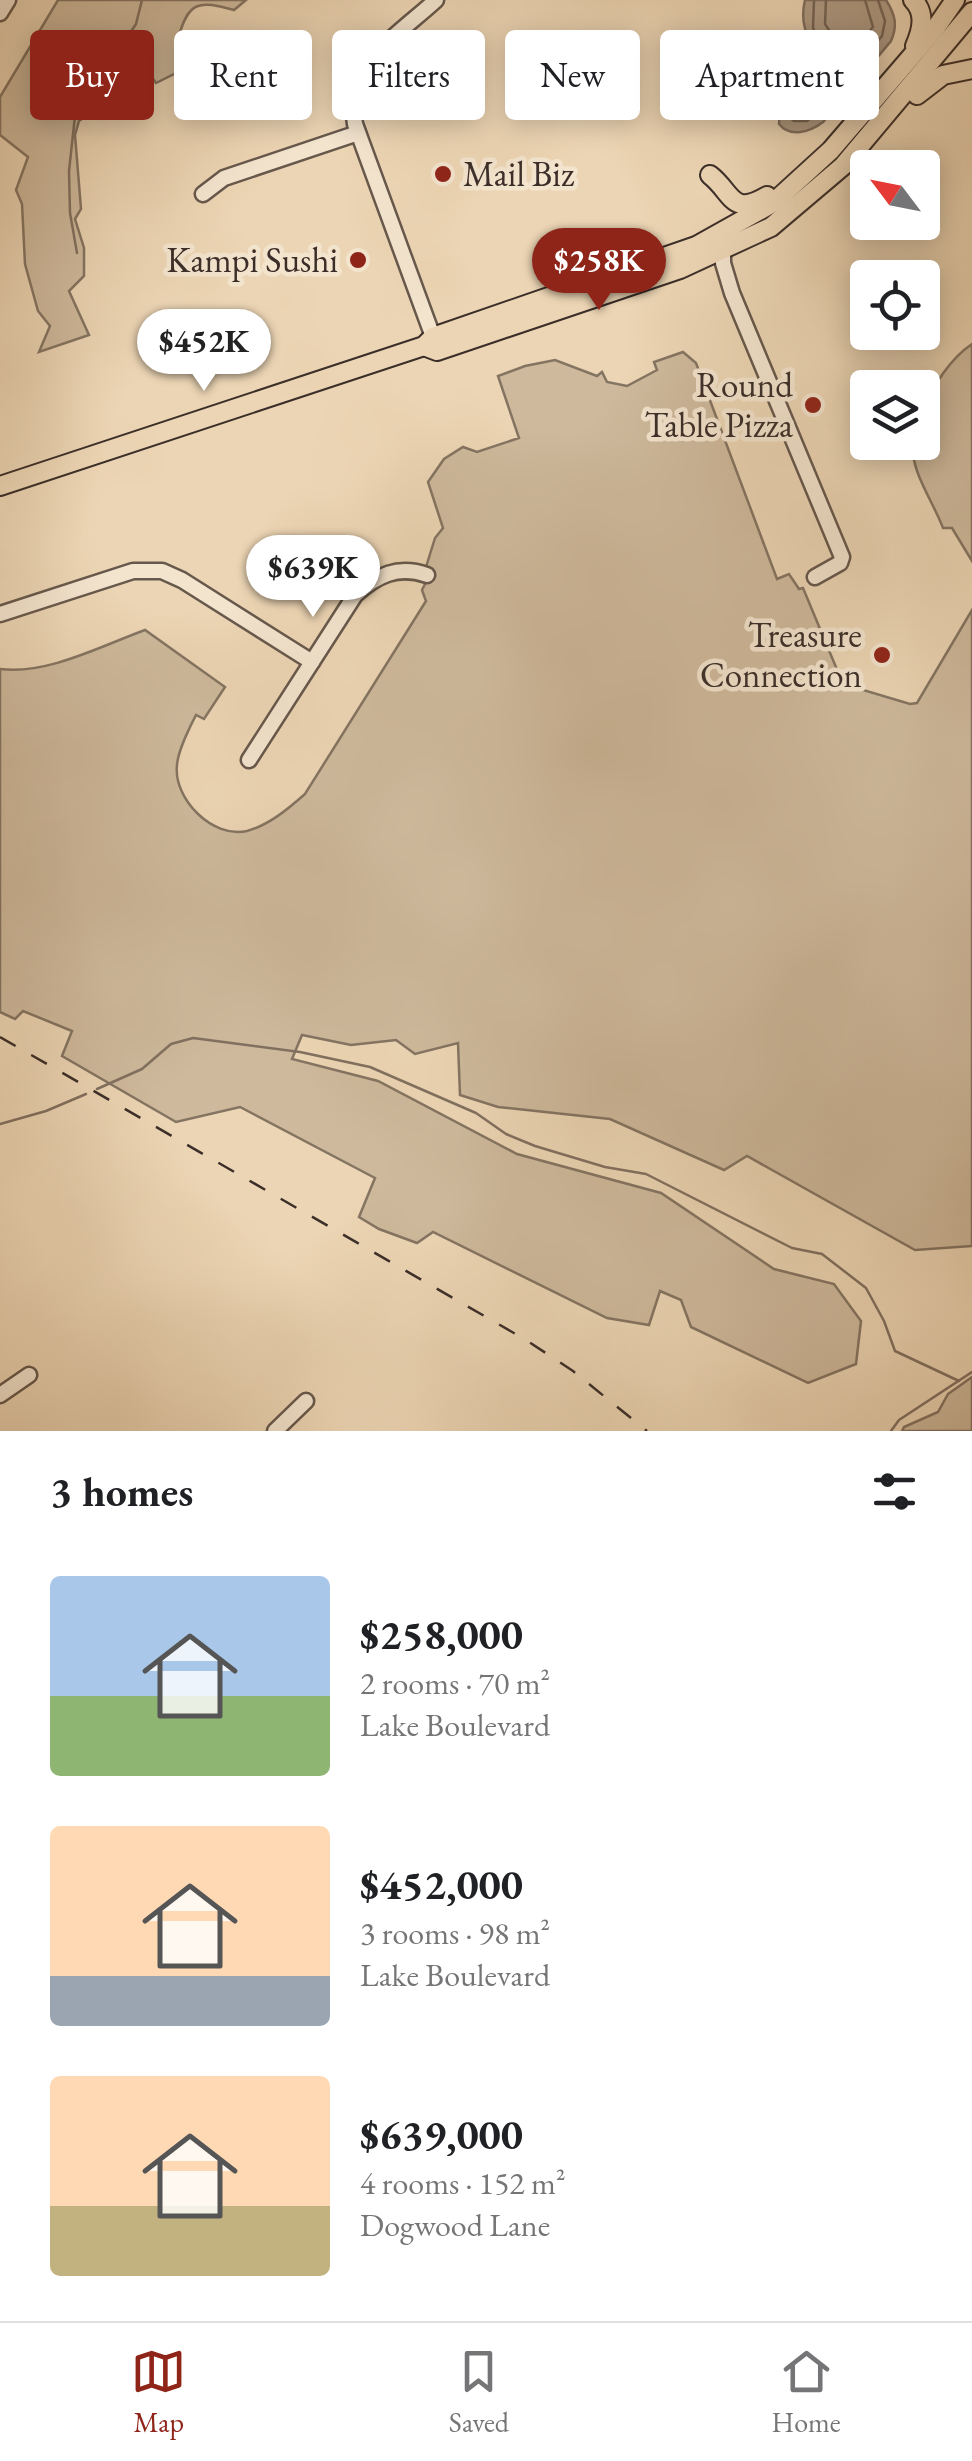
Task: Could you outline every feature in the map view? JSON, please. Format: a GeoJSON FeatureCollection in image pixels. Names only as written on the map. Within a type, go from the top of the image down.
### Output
{"type":"FeatureCollection","features":[{"type":"Feature","properties":{"kind":"main road"},"geometry":{"type":"LineString","coordinates":[[898,72],[913,50],[922,24],[920,10],[913,0]]}},
{"type":"Feature","properties":{"kind":"main road"},"geometry":{"type":"LineString","coordinates":[[928,0],[951,7],[970,19]]}},
{"type":"Feature","properties":{"kind":"main road"},"geometry":{"type":"LineString","coordinates":[[965,0],[970,19]]}},
{"type":"Feature","properties":{"kind":"main road"},"geometry":{"type":"LineString","coordinates":[[431,345],[499,330],[505,321],[538,307],[610,292],[723,243],[810,171],[951,7]]}},
{"type":"Feature","properties":{"kind":"main road"},"geometry":{"type":"LineString","coordinates":[[0,486],[554,303],[593,282],[771,227],[832,178],[970,19]]}},
{"type":"Feature","properties":{"kind":"main road"},"geometry":{"type":"LineString","coordinates":[[861,145],[881,132],[931,82],[957,70],[972,69]]}},
{"type":"Feature","properties":{"kind":"main road"},"geometry":{"type":"LineString","coordinates":[[832,178],[834,159],[873,111],[880,94]]}},
{"type":"Feature","properties":{"kind":"main road"},"geometry":{"type":"LineString","coordinates":[[710,175],[728,196],[744,204],[757,202],[797,174],[810,171]]}},
{"type":"Feature","properties":{"kind":"main road"},"geometry":{"type":"LineString","coordinates":[[610,292],[612,285],[645,271],[657,261]]}},
{"type":"Feature","properties":{"kind":"street"},"geometry":{"type":"LineString","coordinates":[[0,13],[8,0]]}},
{"type":"Feature","properties":{"kind":"street"},"geometry":{"type":"LineString","coordinates":[[431,345],[358,132],[353,103],[362,72],[436,0]]}},
{"type":"Feature","properties":{"kind":"street"},"geometry":{"type":"LineString","coordinates":[[206,191],[224,178],[358,132]]}},
{"type":"Feature","properties":{"kind":"street"},"geometry":{"type":"LineString","coordinates":[[723,243],[732,293],[842,557],[840,563],[816,577]]}},
{"type":"Feature","properties":{"kind":"street"},"geometry":{"type":"LineString","coordinates":[[0,614],[126,572],[155,570],[182,580],[312,662]]}},
{"type":"Feature","properties":{"kind":"street"},"geometry":{"type":"LineString","coordinates":[[249,760],[355,595],[370,582],[398,570],[427,576]]}},
{"type":"Feature","properties":{"kind":"street"},"geometry":{"type":"LineString","coordinates":[[0,1395],[29,1375]]}},
{"type":"Feature","properties":{"kind":"street"},"geometry":{"type":"LineString","coordinates":[[275,1431],[306,1400]]}},
{"type":"Feature","properties":{"kind":"shaded area"},"geometry":{"type":"Polygon","coordinates":[[[58,0],[246,0],[234,10],[204,5],[191,10],[181,30],[174,30],[174,74],[156,83],[154,30],[40,30],[58,0]]]}},
{"type":"Feature","properties":{"kind":"shaded area"},"geometry":{"type":"Polygon","coordinates":[[[30,47],[30,120],[80,120],[75,135],[81,209],[75,219],[84,248],[84,276],[69,291],[89,335],[39,352],[50,326],[38,311],[25,264],[22,204],[16,190],[28,157],[0,135],[0,97],[30,47]]]}},
{"type":"Feature","properties":{"kind":"shaded area"},"geometry":{"type":"Polygon","coordinates":[[[972,344],[972,561],[952,528],[943,528],[915,460],[940,460],[940,379],[972,344]]]}},
{"type":"Feature","properties":{"kind":"shaded area"},"geometry":{"type":"Polygon","coordinates":[[[683,352],[696,363],[777,579],[789,574],[799,589],[803,588],[843,684],[917,703],[972,610],[972,1246],[915,1250],[747,1156],[724,1170],[610,1119],[498,1107],[460,1095],[458,1043],[415,1054],[396,1040],[351,1045],[302,1035],[292,1059],[378,1081],[517,1154],[661,1193],[774,1269],[834,1284],[861,1321],[856,1364],[808,1383],[691,1327],[681,1300],[660,1291],[649,1325],[607,1318],[433,1232],[417,1243],[379,1229],[359,1217],[375,1178],[240,1107],[176,1122],[62,1056],[72,1031],[23,1011],[15,1019],[0,1012],[0,669],[55,664],[145,630],[225,687],[204,719],[196,715],[179,753],[177,778],[188,803],[221,829],[247,831],[263,825],[305,794],[426,601],[422,590],[432,570],[426,567],[435,538],[443,528],[428,482],[444,459],[463,447],[477,452],[519,438],[498,376],[555,360],[597,376],[602,372],[607,382],[627,386],[657,370],[654,362],[683,352]]]}},
{"type":"Feature","properties":{"kind":"shaded area"},"geometry":{"type":"Polygon","coordinates":[[[972,1377],[972,1431],[902,1431],[938,1412],[948,1394],[972,1377]]]}},
{"type":"Feature","properties":{"kind":"water"},"geometry":{"type":"Polygon","coordinates":[[[805,0],[886,0],[895,25],[893,35],[879,55],[879,30],[806,30],[805,0]]]}},
{"type":"Feature","properties":{"kind":"water"},"geometry":{"type":"Polygon","coordinates":[[[779,120],[825,120],[806,131],[789,131],[779,120]]]}},
{"type":"Feature","properties":{"kind":"waterway"},"geometry":{"type":"LineString","coordinates":[[77,253],[70,213],[69,171],[75,116],[136,24],[142,0]]}},
{"type":"Feature","properties":{"kind":"waterway"},"geometry":{"type":"LineString","coordinates":[[97,1089],[142,1069],[171,1044],[193,1038],[300,1052],[370,1067],[476,1113],[506,1134],[535,1146],[605,1167],[646,1174],[792,1248],[822,1254],[866,1288],[895,1351],[959,1381]]}},
{"type":"Feature","properties":{"kind":"waterway"},"geometry":{"type":"LineString","coordinates":[[0,1124],[86,1094]]}},
{"type":"Feature","properties":{"kind":"waterway"},"geometry":{"type":"LineString","coordinates":[[891,1431],[899,1420],[972,1372]]}},
{"type":"Feature","properties":{"kind":"railway"},"geometry":{"type":"LineString","coordinates":[[0,1037],[526,1340],[573,1371],[647,1431]]}},
{"type":"Feature","properties":{"kind":"place","name":"Mail Biz"},"geometry":{"type":"Point","coordinates":[443,174]}},
{"type":"Feature","properties":{"kind":"place","name":"Kampi Sushi"},"geometry":{"type":"Point","coordinates":[358,260]}},
{"type":"Feature","properties":{"kind":"place","name":"Round Table Pizza"},"geometry":{"type":"Point","coordinates":[813,405]}},
{"type":"Feature","properties":{"kind":"place","name":"Treasure Connection"},"geometry":{"type":"Point","coordinates":[882,655]}}]}
